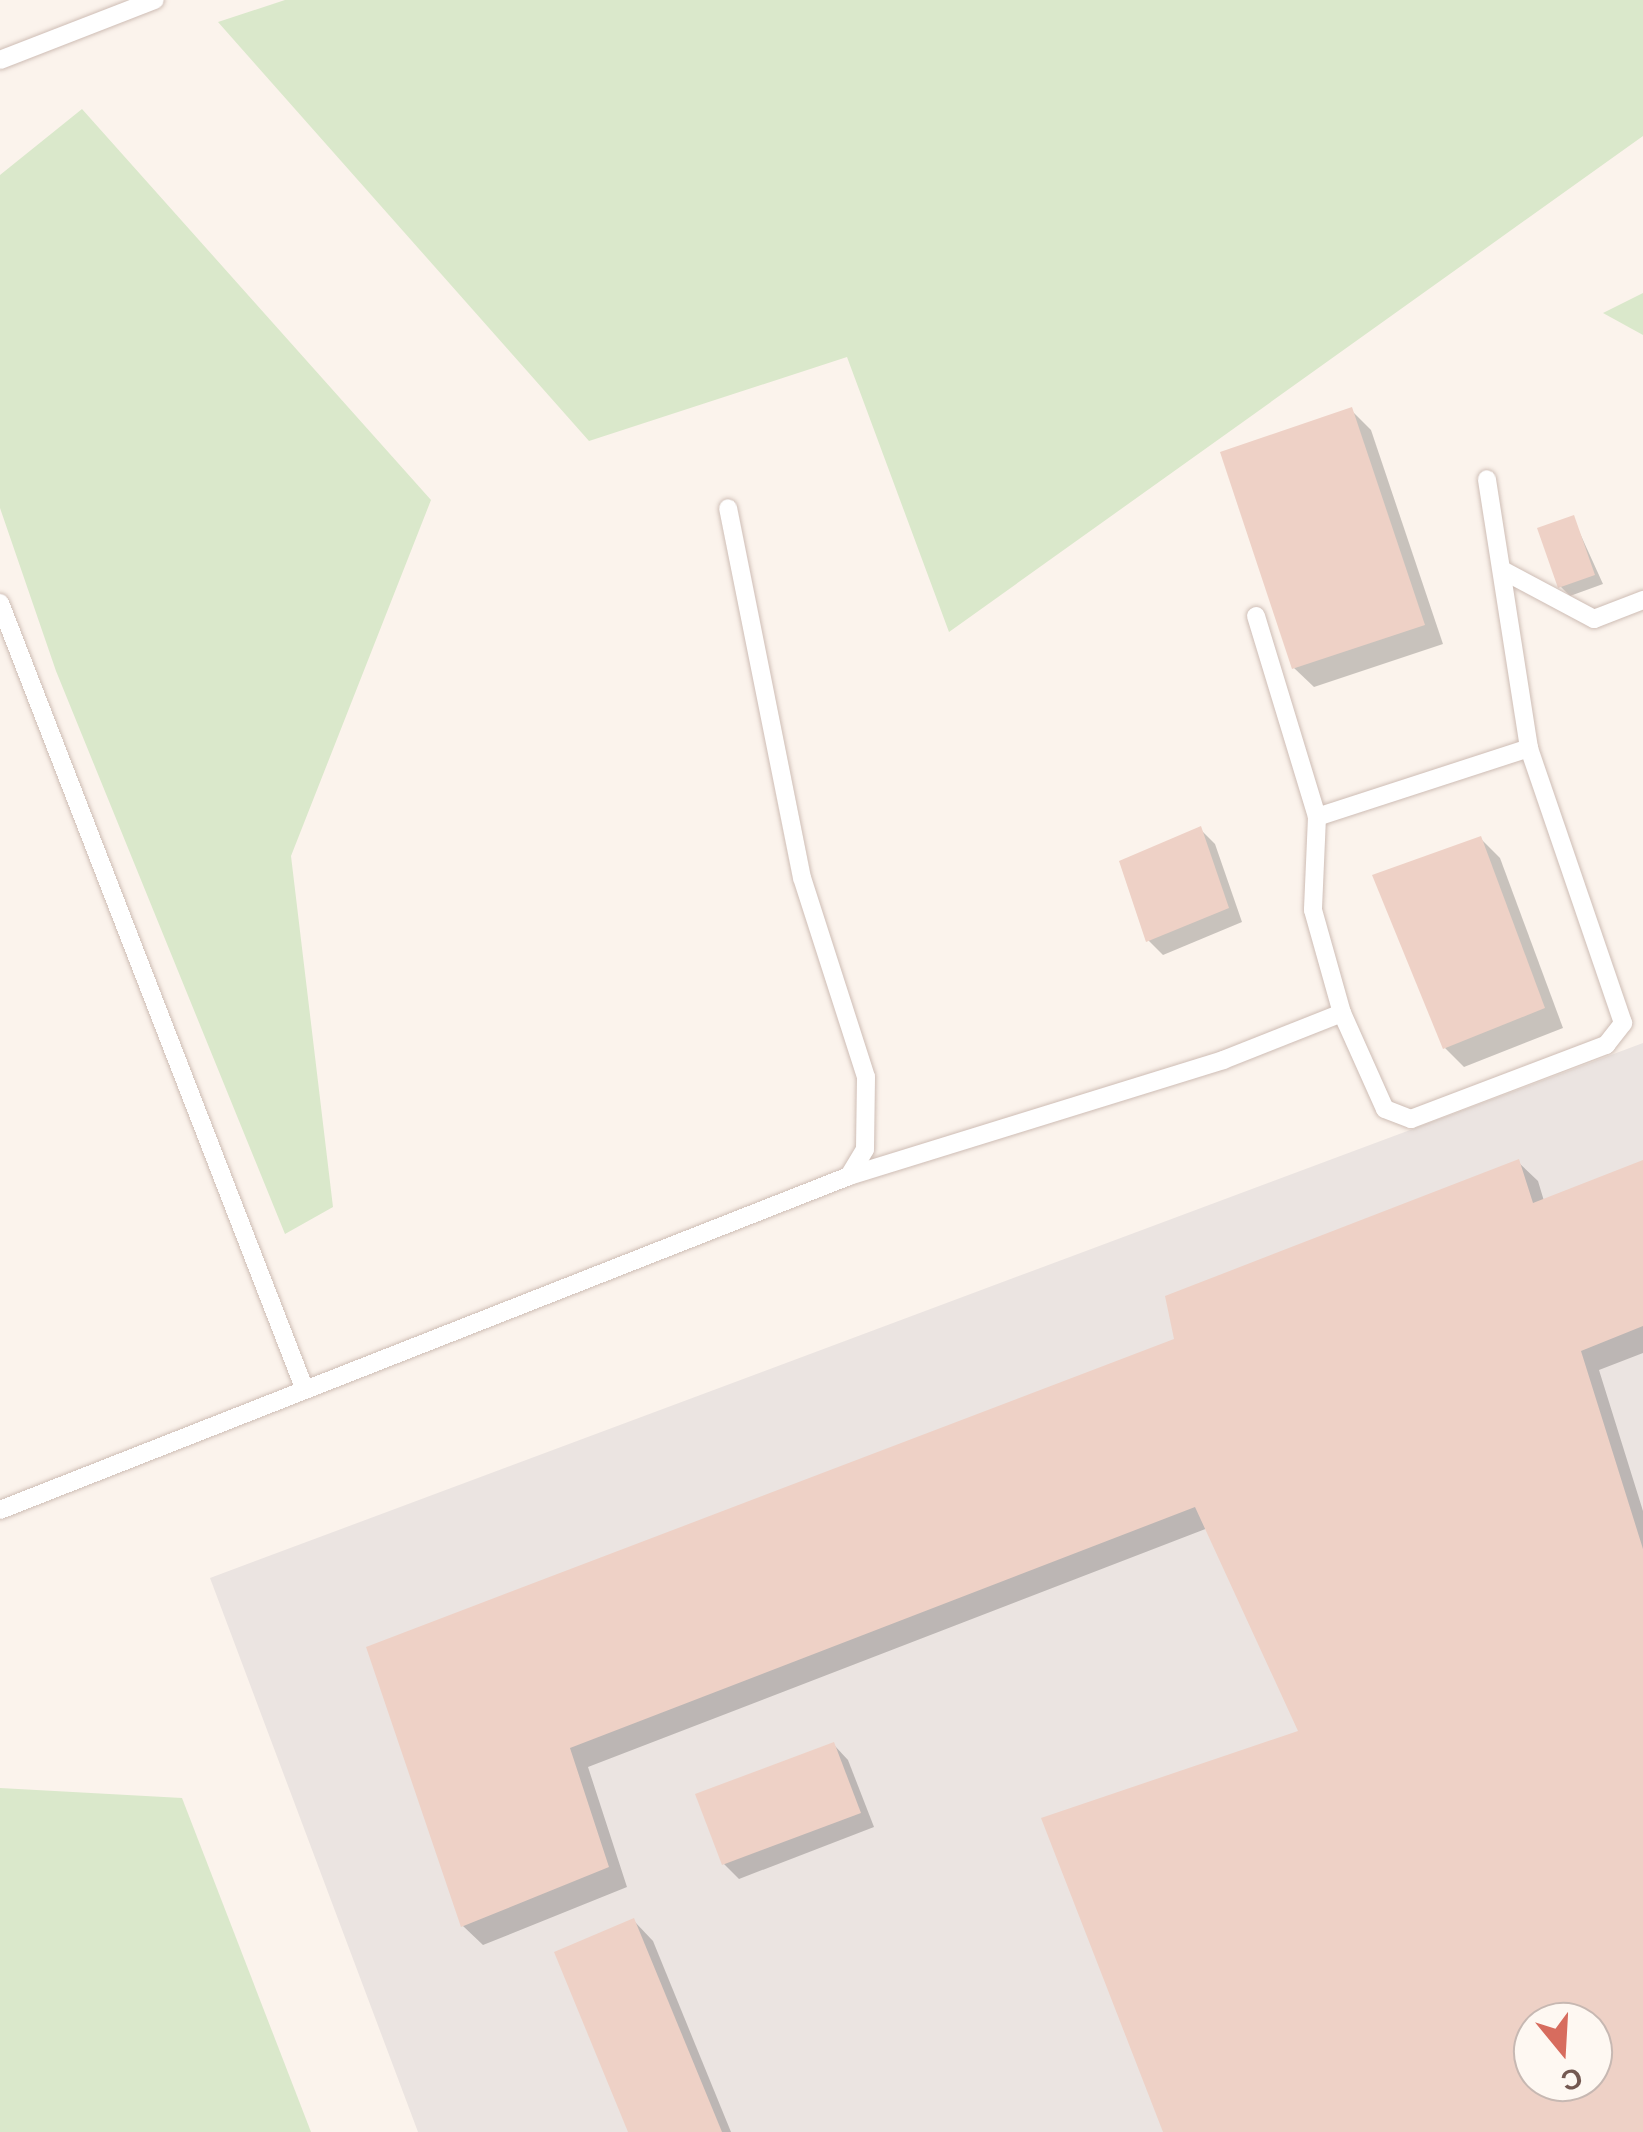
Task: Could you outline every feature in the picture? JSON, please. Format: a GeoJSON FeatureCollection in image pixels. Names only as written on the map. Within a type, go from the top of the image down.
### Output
{"type":"FeatureCollection","features":[{"type":"Feature","properties":{"kind":"lane"},"geometry":{"type":"LineString","coordinates":[[0,60],[156,0]]}},
{"type":"Feature","properties":{"kind":"lane"},"geometry":{"type":"LineString","coordinates":[[1256,616],[1317,817],[1314,910],[1342,1013],[1385,1109],[1411,1118],[1606,1046],[1623,1023],[1529,748],[1487,478]]}},
{"type":"Feature","properties":{"kind":"lane"},"geometry":{"type":"LineString","coordinates":[[728,508],[802,878],[866,1076],[865,1150],[849,1176]]}},
{"type":"Feature","properties":{"kind":"lane"},"geometry":{"type":"LineString","coordinates":[[1504,570],[1594,619],[1643,600]]}},
{"type":"Feature","properties":{"kind":"lane"},"geometry":{"type":"LineString","coordinates":[[0,604],[305,1390]]}},
{"type":"Feature","properties":{"kind":"lane"},"geometry":{"type":"LineString","coordinates":[[1317,817],[1529,748]]}},
{"type":"Feature","properties":{"kind":"lane"},"geometry":{"type":"LineString","coordinates":[[0,1510],[849,1176],[1223,1060],[1342,1013]]}},
{"type":"Feature","properties":{"kind":"shaded area"},"geometry":{"type":"Polygon","coordinates":[[[1643,1043],[1643,2132],[418,2132],[210,1578],[1643,1043]]]}},
{"type":"Feature","properties":{"kind":"green space"},"geometry":{"type":"Polygon","coordinates":[[[285,0],[1643,0],[1643,136],[949,632],[847,357],[589,441],[218,22],[285,0]]]}},
{"type":"Feature","properties":{"kind":"green space"},"geometry":{"type":"Polygon","coordinates":[[[82,109],[431,500],[291,856],[333,1207],[285,1234],[56,671],[0,508],[0,175],[82,109]]]}},
{"type":"Feature","properties":{"kind":"green space"},"geometry":{"type":"Polygon","coordinates":[[[1643,293],[1643,335],[1603,313],[1643,293]]]}},
{"type":"Feature","properties":{"kind":"green space"},"geometry":{"type":"Polygon","coordinates":[[[0,1788],[182,1798],[311,2132],[0,2132],[0,1788]]]}},
{"type":"Feature","properties":{"kind":"building"},"geometry":{"type":"Polygon","coordinates":[[[1352,407],[1425,625],[1292,669],[1220,452],[1352,407]]]}},
{"type":"Feature","properties":{"kind":"building"},"geometry":{"type":"Polygon","coordinates":[[[1574,515],[1595,575],[1558,588],[1537,528],[1574,515]]]}},
{"type":"Feature","properties":{"kind":"building"},"geometry":{"type":"Polygon","coordinates":[[[1201,826],[1229,908],[1146,942],[1119,861],[1201,826]]]}},
{"type":"Feature","properties":{"kind":"building"},"geometry":{"type":"Polygon","coordinates":[[[1481,836],[1545,1008],[1443,1049],[1372,875],[1481,836]]]}},
{"type":"Feature","properties":{"kind":"building"},"geometry":{"type":"Polygon","coordinates":[[[1519,1159],[1533,1203],[1643,1160],[1643,1326],[1581,1351],[1643,1549],[1643,2132],[1163,2132],[1041,1818],[1298,1731],[1195,1507],[570,1748],[609,1867],[461,1927],[366,1647],[1174,1339],[1165,1296],[1519,1159]]]}},
{"type":"Feature","properties":{"kind":"building"},"geometry":{"type":"Polygon","coordinates":[[[834,1742],[861,1813],[722,1865],[695,1794],[834,1742]]]}},
{"type":"Feature","properties":{"kind":"building"},"geometry":{"type":"Polygon","coordinates":[[[634,1918],[722,2132],[628,2132],[554,1952],[634,1918]]]}}]}
